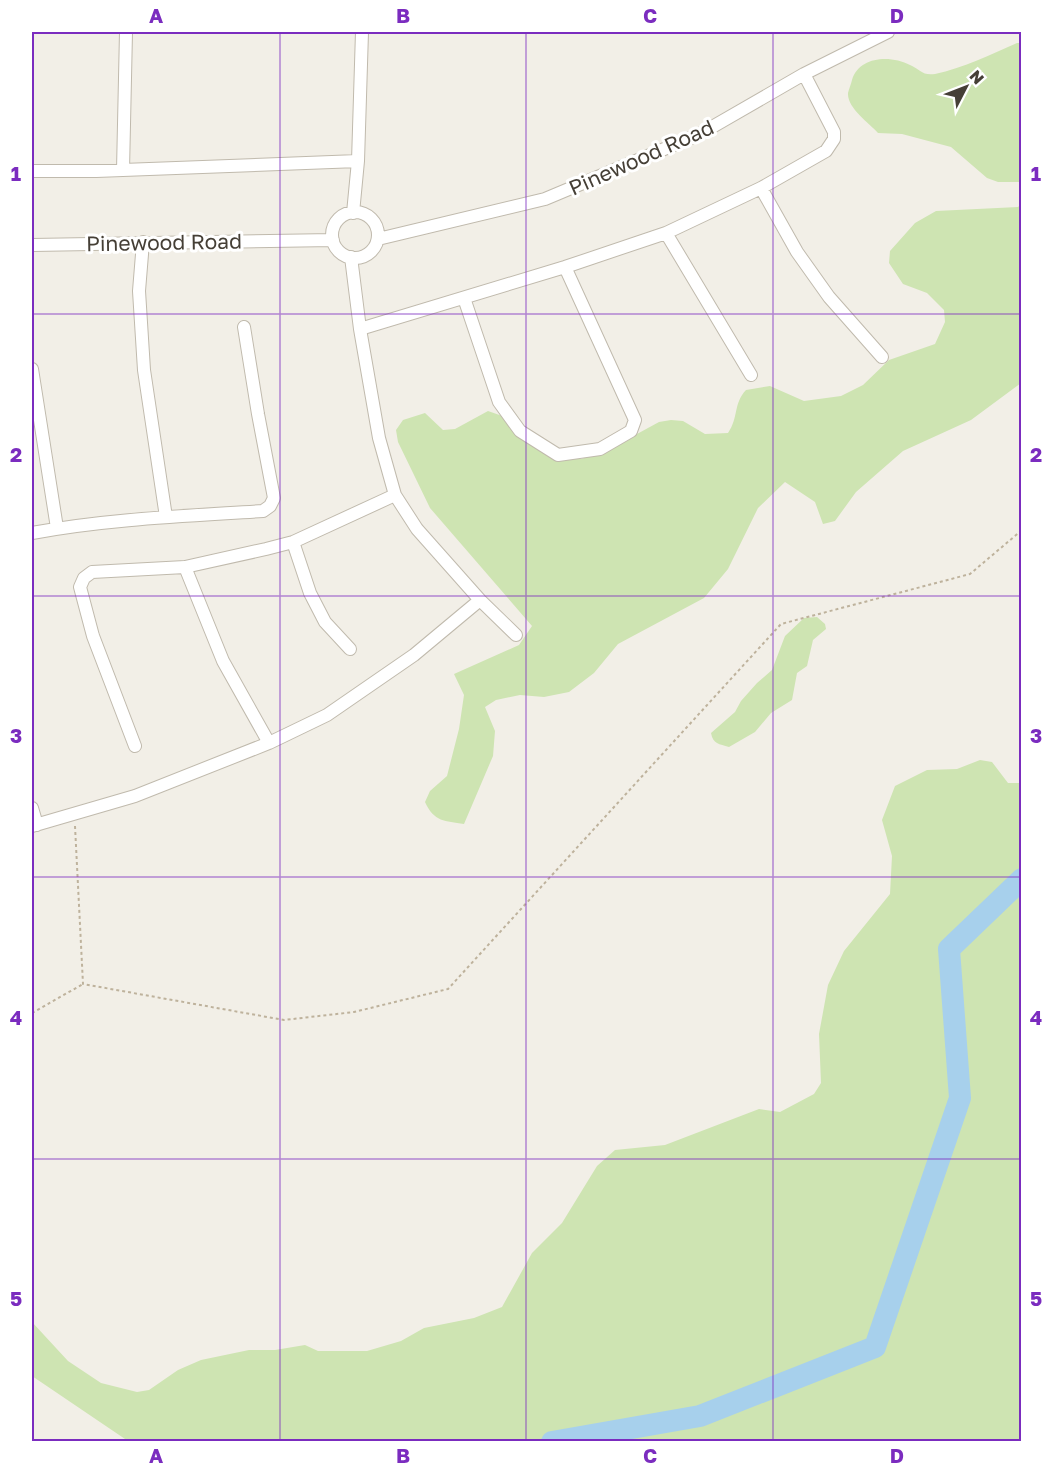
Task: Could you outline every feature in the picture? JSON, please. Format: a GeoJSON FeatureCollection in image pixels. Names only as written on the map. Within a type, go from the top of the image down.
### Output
{"type":"FeatureCollection","features":[{"type":"Feature","properties":{"kind":"street"},"geometry":{"type":"LineString","coordinates":[[123,170],[126,32]]}},
{"type":"Feature","properties":{"kind":"street"},"geometry":{"type":"LineString","coordinates":[[353,213],[358,161],[362,32]]}},
{"type":"Feature","properties":{"kind":"street","name":"Pinewood Road"},"geometry":{"type":"LineString","coordinates":[[378,239],[545,199],[700,134],[804,74],[888,32]]}},
{"type":"Feature","properties":{"kind":"street"},"geometry":{"type":"LineString","coordinates":[[360,328],[565,267],[666,234],[761,188],[826,151],[834,139],[834,132],[804,74]]}},
{"type":"Feature","properties":{"kind":"street"},"geometry":{"type":"LineString","coordinates":[[32,171],[358,161]]}},
{"type":"Feature","properties":{"kind":"street"},"geometry":{"type":"LineString","coordinates":[[761,188],[797,252],[829,297],[882,357]]}},
{"type":"Feature","properties":{"kind":"street"},"geometry":{"type":"LineString","coordinates":[[353,213],[360,213],[372,220],[376,225],[378,239],[371,252],[358,258],[339,251],[333,240],[333,232],[339,219],[353,213]]}},
{"type":"Feature","properties":{"kind":"street"},"geometry":{"type":"LineString","coordinates":[[666,234],[751,375]]}},
{"type":"Feature","properties":{"kind":"street","name":"Pinewood Road"},"geometry":{"type":"LineString","coordinates":[[32,245],[333,240]]}},
{"type":"Feature","properties":{"kind":"street"},"geometry":{"type":"LineString","coordinates":[[143,242],[139,291],[144,370],[166,517]]}},
{"type":"Feature","properties":{"kind":"street"},"geometry":{"type":"LineString","coordinates":[[351,257],[378,438],[394,495],[417,529],[480,600],[516,635]]}},
{"type":"Feature","properties":{"kind":"street"},"geometry":{"type":"LineString","coordinates":[[464,298],[499,402],[519,431],[558,455],[600,449],[631,431],[635,420],[565,267]]}},
{"type":"Feature","properties":{"kind":"street"},"geometry":{"type":"LineString","coordinates":[[32,533],[57,528],[166,517],[263,511],[270,506],[274,498],[244,327]]}},
{"type":"Feature","properties":{"kind":"street"},"geometry":{"type":"LineString","coordinates":[[32,369],[57,528]]}},
{"type":"Feature","properties":{"kind":"street"},"geometry":{"type":"LineString","coordinates":[[135,746],[93,636],[80,587],[84,578],[92,572],[185,567],[293,542],[394,495]]}},
{"type":"Feature","properties":{"kind":"street"},"geometry":{"type":"LineString","coordinates":[[293,542],[310,593],[325,622],[350,649]]}},
{"type":"Feature","properties":{"kind":"street"},"geometry":{"type":"LineString","coordinates":[[185,567],[224,661],[269,743]]}},
{"type":"Feature","properties":{"kind":"street"},"geometry":{"type":"LineString","coordinates":[[32,808],[34,825],[135,796],[269,743],[327,715],[414,655],[480,600]]}},
{"type":"Feature","properties":{"kind":"path"},"geometry":{"type":"LineString","coordinates":[[32,1013],[83,984],[284,1020],[354,1012],[448,989],[781,624],[970,574],[1022,530]]}},
{"type":"Feature","properties":{"kind":"path"},"geometry":{"type":"LineString","coordinates":[[74,814],[83,984]]}},
{"type":"Feature","properties":{"kind":"green space"},"geometry":{"type":"Polygon","coordinates":[[[1017,43],[1022,43],[1021,182],[998,182],[987,178],[951,147],[902,134],[878,133],[859,115],[849,99],[848,93],[856,72],[868,62],[894,60],[924,73],[935,74],[966,65],[1017,43]]]}},
{"type":"Feature","properties":{"kind":"green space"},"geometry":{"type":"Polygon","coordinates":[[[1021,204],[1021,383],[971,420],[903,451],[856,492],[835,521],[823,524],[815,502],[785,482],[758,508],[728,569],[704,598],[618,644],[594,673],[569,692],[544,697],[520,695],[496,700],[485,707],[495,731],[493,756],[464,824],[436,817],[425,802],[430,791],[447,776],[459,729],[464,695],[454,674],[519,645],[532,626],[430,508],[398,442],[396,430],[403,420],[425,413],[443,430],[455,429],[488,411],[508,418],[557,455],[581,459],[604,452],[659,422],[683,421],[705,434],[728,433],[734,422],[739,400],[746,390],[770,386],[804,401],[841,396],[863,385],[889,360],[935,344],[945,322],[944,310],[927,293],[903,284],[889,263],[890,251],[915,223],[936,211],[1018,207],[1021,204]]]}},
{"type":"Feature","properties":{"kind":"green space"},"geometry":{"type":"Polygon","coordinates":[[[817,617],[825,624],[826,629],[813,640],[807,666],[797,673],[792,700],[771,713],[755,732],[729,747],[715,741],[711,733],[735,712],[741,701],[772,670],[785,636],[804,618],[817,617]]]}},
{"type":"Feature","properties":{"kind":"green space"},"geometry":{"type":"Polygon","coordinates":[[[980,760],[992,762],[1008,783],[1021,783],[1021,1441],[128,1441],[32,1376],[32,1322],[68,1361],[101,1383],[137,1392],[149,1390],[178,1370],[201,1360],[249,1350],[275,1350],[305,1345],[318,1351],[367,1351],[401,1341],[424,1328],[474,1318],[502,1307],[532,1253],[562,1223],[597,1166],[615,1150],[665,1145],[759,1109],[780,1112],[814,1094],[821,1083],[819,1034],[828,985],[844,951],[890,894],[892,856],[882,820],[895,786],[927,770],[957,769],[980,760]]]}},
{"type":"Feature","properties":{"kind":"waterway"},"geometry":{"type":"LineString","coordinates":[[552,1442],[700,1416],[875,1347],[960,1098],[949,949],[1022,879]]}}]}
